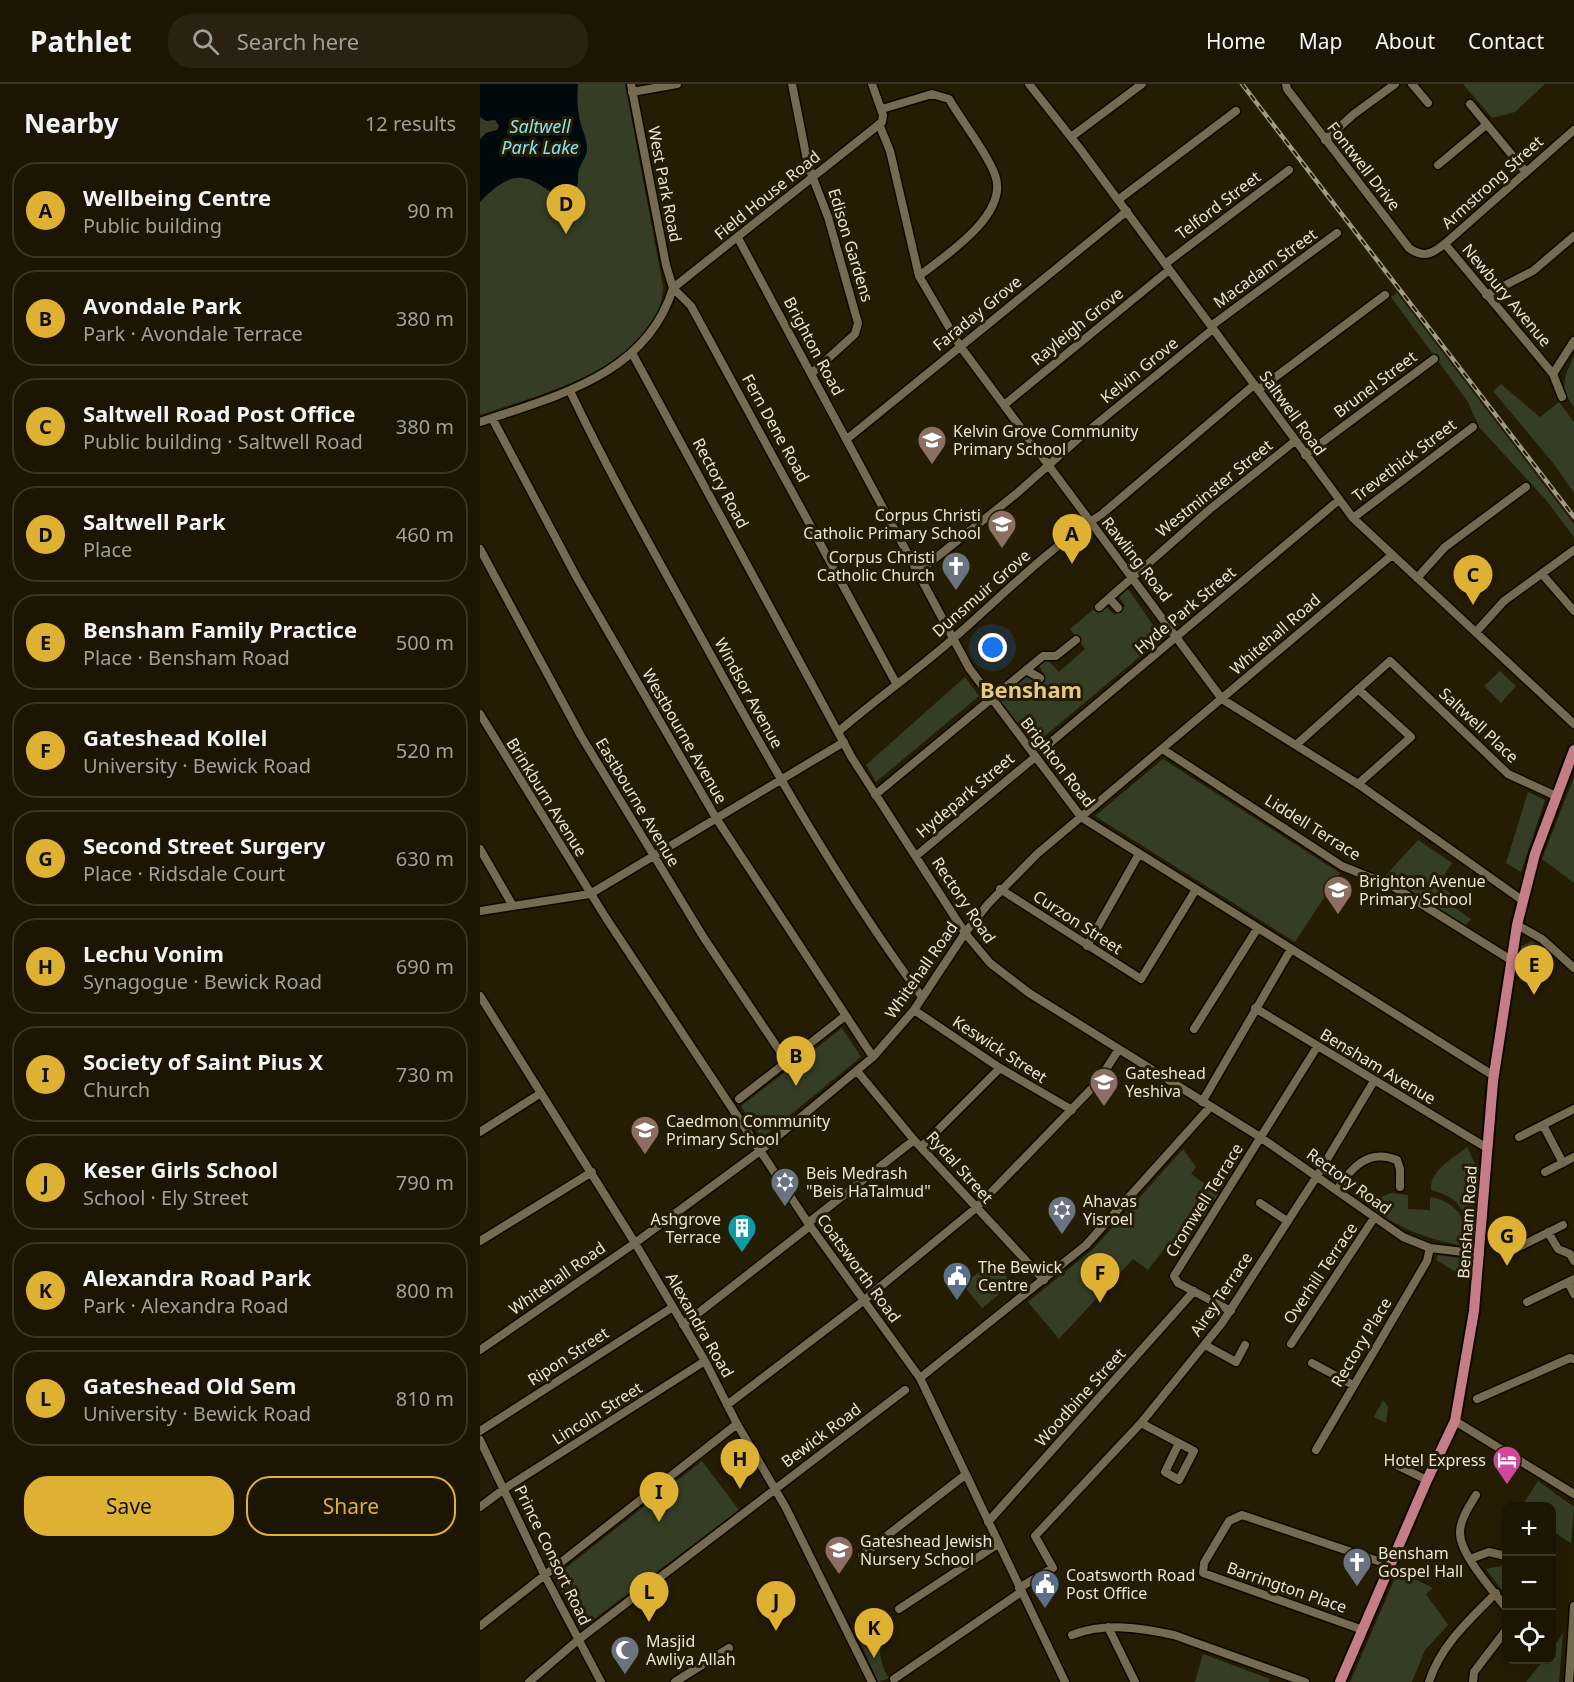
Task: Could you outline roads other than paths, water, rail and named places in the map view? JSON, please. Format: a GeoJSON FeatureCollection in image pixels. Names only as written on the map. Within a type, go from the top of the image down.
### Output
{"type":"FeatureCollection","features":[{"type":"Feature","properties":{"kind":"main road","name":"Bensham Road"},"geometry":{"type":"LineString","coordinates":[[1340,1682],[1427,1480],[1455,1421],[1474,1311],[1494,1076],[1517,925],[1522,900],[1574,750]]}},
{"type":"Feature","properties":{"kind":"street"},"geometry":{"type":"LineString","coordinates":[[631,88],[677,84]]}},
{"type":"Feature","properties":{"kind":"street","name":"Edison Gardens"},"geometry":{"type":"LineString","coordinates":[[792,84],[808,165],[828,217],[858,323],[855,334],[812,374]]}},
{"type":"Feature","properties":{"kind":"street"},"geometry":{"type":"LineString","coordinates":[[872,84],[882,109],[883,119],[879,124]]}},
{"type":"Feature","properties":{"kind":"street","name":"Saltwell Road"},"geometry":{"type":"LineString","coordinates":[[1029,84],[1071,137],[1353,518],[1574,724]]}},
{"type":"Feature","properties":{"kind":"street"},"geometry":{"type":"LineString","coordinates":[[1071,137],[1142,84]]}},
{"type":"Feature","properties":{"kind":"street","name":"Fontwell Drive"},"geometry":{"type":"LineString","coordinates":[[1287,84],[1287,89],[1409,248],[1419,254],[1429,254]]}},
{"type":"Feature","properties":{"kind":"street"},"geometry":{"type":"LineString","coordinates":[[1325,140],[1354,114],[1395,84]]}},
{"type":"Feature","properties":{"kind":"street"},"geometry":{"type":"LineString","coordinates":[[1412,84],[1428,103]]}},
{"type":"Feature","properties":{"kind":"street","name":"West Park Road"},"geometry":{"type":"LineString","coordinates":[[631,88],[666,265],[674,288]]}},
{"type":"Feature","properties":{"kind":"street"},"geometry":{"type":"LineString","coordinates":[[882,109],[932,94],[949,99],[996,176],[994,207],[975,232],[919,276]]}},
{"type":"Feature","properties":{"kind":"street"},"geometry":{"type":"LineString","coordinates":[[1470,104],[1526,172]]}},
{"type":"Feature","properties":{"kind":"street"},"geometry":{"type":"LineString","coordinates":[[1118,200],[1236,111]]}},
{"type":"Feature","properties":{"kind":"street","name":"Field House Road"},"geometry":{"type":"LineString","coordinates":[[674,288],[879,124]]}},
{"type":"Feature","properties":{"kind":"street","name":"Rawling Road"},"geometry":{"type":"LineString","coordinates":[[879,124],[890,151],[919,276],[960,346],[1089,522],[1133,576],[1222,699],[1358,784],[1522,900]]}},
{"type":"Feature","properties":{"kind":"street"},"geometry":{"type":"LineString","coordinates":[[1438,165],[1486,125]]}},
{"type":"Feature","properties":{"kind":"street","name":"Armstrong Street"},"geometry":{"type":"LineString","coordinates":[[1429,254],[1445,244],[1574,130]]}},
{"type":"Feature","properties":{"kind":"street","name":"Telford Street"},"geometry":{"type":"LineString","coordinates":[[1167,267],[1289,170]]}},
{"type":"Feature","properties":{"kind":"street","name":"Faraday Grove"},"geometry":{"type":"LineString","coordinates":[[847,439],[1126,211]]}},
{"type":"Feature","properties":{"kind":"street","name":"Macadam Street"},"geometry":{"type":"LineString","coordinates":[[1212,328],[1337,233]]}},
{"type":"Feature","properties":{"kind":"street"},"geometry":{"type":"LineString","coordinates":[[1486,295],[1533,271],[1574,236]]}},
{"type":"Feature","properties":{"kind":"street","name":"Brighton Road"},"geometry":{"type":"LineString","coordinates":[[738,238],[954,639],[990,700],[1081,818],[1494,1076]]}},
{"type":"Feature","properties":{"kind":"street","name":"Newbury Avenue"},"geometry":{"type":"LineString","coordinates":[[1445,244],[1553,374],[1562,397]]}},
{"type":"Feature","properties":{"kind":"street","name":"Rayleigh Grove"},"geometry":{"type":"LineString","coordinates":[[1004,405],[1167,267]]}},
{"type":"Feature","properties":{"kind":"street"},"geometry":{"type":"LineString","coordinates":[[480,422],[570,391],[610,371],[632,352],[660,321],[674,288]]}},
{"type":"Feature","properties":{"kind":"street","name":"Fern Dene Road"},"geometry":{"type":"LineString","coordinates":[[674,288],[692,306],[896,683]]}},
{"type":"Feature","properties":{"kind":"street"},"geometry":{"type":"LineString","coordinates":[[1256,388],[1385,295]]}},
{"type":"Feature","properties":{"kind":"street","name":"Kelvin Grove"},"geometry":{"type":"LineString","coordinates":[[918,572],[966,536],[1212,328]]}},
{"type":"Feature","properties":{"kind":"street"},"geometry":{"type":"LineString","coordinates":[[1553,374],[1574,341]]}},
{"type":"Feature","properties":{"kind":"street","name":"Rectory Road"},"geometry":{"type":"LineString","coordinates":[[632,352],[838,732],[875,795],[965,933],[990,963],[1003,975],[1260,1137],[1402,1237],[1430,1248],[1480,1254]]}},
{"type":"Feature","properties":{"kind":"street","name":"Brunel Street"},"geometry":{"type":"LineString","coordinates":[[1305,455],[1434,359]]}},
{"type":"Feature","properties":{"kind":"street","name":"Dunsmuir Grove"},"geometry":{"type":"LineString","coordinates":[[838,732],[896,683],[954,639],[1004,592],[1089,522],[1256,388]]}},
{"type":"Feature","properties":{"kind":"street","name":"Windsor Avenue"},"geometry":{"type":"LineString","coordinates":[[570,391],[646,539],[780,781],[922,997]]}},
{"type":"Feature","properties":{"kind":"street","name":"Westbourne Avenue"},"geometry":{"type":"LineString","coordinates":[[492,418],[577,578],[716,818],[873,1057]]}},
{"type":"Feature","properties":{"kind":"street","name":"Trevethick Street"},"geometry":{"type":"LineString","coordinates":[[1353,518],[1473,427]]}},
{"type":"Feature","properties":{"kind":"street","name":"Westminster Street"},"geometry":{"type":"LineString","coordinates":[[1099,607],[1225,496],[1295,441]]}},
{"type":"Feature","properties":{"kind":"street"},"geometry":{"type":"LineString","coordinates":[[1417,578],[1445,547],[1526,487]]}},
{"type":"Feature","properties":{"kind":"street","name":"Hyde Park Street"},"geometry":{"type":"LineString","coordinates":[[1050,743],[1339,500]]}},
{"type":"Feature","properties":{"kind":"street","name":"Eastbourne Avenue"},"geometry":{"type":"LineString","coordinates":[[480,549],[581,736],[653,856],[787,1062]]}},
{"type":"Feature","properties":{"kind":"street"},"geometry":{"type":"LineString","coordinates":[[1476,633],[1504,602],[1574,550]]}},
{"type":"Feature","properties":{"kind":"street","name":"Whitehall Road"},"geometry":{"type":"LineString","coordinates":[[480,1350],[635,1243],[760,1150],[857,1071],[873,1057],[914,1010],[965,933],[1000,889],[1392,555]]}},
{"type":"Feature","properties":{"kind":"street"},"geometry":{"type":"LineString","coordinates":[[1542,574],[1574,611]]}},
{"type":"Feature","properties":{"kind":"street"},"geometry":{"type":"LineString","coordinates":[[1110,599],[1118,608]]}},
{"type":"Feature","properties":{"kind":"street"},"geometry":{"type":"LineString","coordinates":[[875,795],[1042,656],[1056,656],[1076,639]]}},
{"type":"Feature","properties":{"kind":"street","name":"Saltwell Place"},"geometry":{"type":"LineString","coordinates":[[1358,689],[1390,661],[1508,774],[1557,796]]}},
{"type":"Feature","properties":{"kind":"street"},"geometry":{"type":"LineString","coordinates":[[1026,670],[1040,678]]}},
{"type":"Feature","properties":{"kind":"street"},"geometry":{"type":"LineString","coordinates":[[1297,744],[1358,689],[1411,737],[1358,784]]}},
{"type":"Feature","properties":{"kind":"street","name":"Brinkburn Avenue"},"geometry":{"type":"LineString","coordinates":[[480,714],[590,894]]}},
{"type":"Feature","properties":{"kind":"street"},"geometry":{"type":"LineString","coordinates":[[480,911],[590,894],[844,742]]}},
{"type":"Feature","properties":{"kind":"street","name":"Liddell Terrace"},"geometry":{"type":"LineString","coordinates":[[1164,750],[1342,866],[1394,887],[1511,960]]}},
{"type":"Feature","properties":{"kind":"street","name":"Hydepark Street"},"geometry":{"type":"LineString","coordinates":[[916,856],[1034,758]]}},
{"type":"Feature","properties":{"kind":"street"},"geometry":{"type":"LineString","coordinates":[[480,849],[513,906]]}},
{"type":"Feature","properties":{"kind":"street"},"geometry":{"type":"LineString","coordinates":[[1087,946],[1139,854]]}},
{"type":"Feature","properties":{"kind":"street","name":"Curzon Street"},"geometry":{"type":"LineString","coordinates":[[1000,889],[1141,979],[1195,891]]}},
{"type":"Feature","properties":{"kind":"street","name":"Coatsworth Road"},"geometry":{"type":"LineString","coordinates":[[590,894],[809,1225],[920,1378],[1065,1682]]}},
{"type":"Feature","properties":{"kind":"street"},"geometry":{"type":"LineString","coordinates":[[1517,925],[1542,939],[1574,968]]}},
{"type":"Feature","properties":{"kind":"street"},"geometry":{"type":"LineString","coordinates":[[1194,1029],[1257,928]]}},
{"type":"Feature","properties":{"kind":"street"},"geometry":{"type":"LineString","coordinates":[[920,1378],[1086,1245],[1206,1104],[1252,1018],[1255,1008],[1291,949]]}},
{"type":"Feature","properties":{"kind":"street","name":"Alexandra Road"},"geometry":{"type":"LineString","coordinates":[[480,996],[592,1172],[705,1361],[737,1424],[776,1489],[872,1682]]}},
{"type":"Feature","properties":{"kind":"street","name":"Bensham Avenue"},"geometry":{"type":"LineString","coordinates":[[1255,1008],[1487,1148]]}},
{"type":"Feature","properties":{"kind":"street","name":"Keswick Street"},"geometry":{"type":"LineString","coordinates":[[914,1010],[1000,1068],[1072,1110]]}},
{"type":"Feature","properties":{"kind":"street"},"geometry":{"type":"LineString","coordinates":[[739,1099],[845,1016]]}},
{"type":"Feature","properties":{"kind":"street","name":"Cromwell Terrace"},"geometry":{"type":"LineString","coordinates":[[1194,1291],[1174,1280],[1176,1271],[1317,1047]]}},
{"type":"Feature","properties":{"kind":"street"},"geometry":{"type":"LineString","coordinates":[[727,1405],[976,1208],[1097,1083],[1119,1049]]}},
{"type":"Feature","properties":{"kind":"street"},"geometry":{"type":"LineString","coordinates":[[921,1147],[1000,1068]]}},
{"type":"Feature","properties":{"kind":"street","name":"Rydal Street"},"geometry":{"type":"LineString","coordinates":[[857,1071],[914,1140],[1044,1280]]}},
{"type":"Feature","properties":{"kind":"street","name":"Airey Terrace"},"geometry":{"type":"LineString","coordinates":[[1020,1590],[1053,1568],[1035,1536],[1141,1423],[1231,1311],[1374,1081]]}},
{"type":"Feature","properties":{"kind":"street"},"geometry":{"type":"LineString","coordinates":[[480,1132],[541,1093]]}},
{"type":"Feature","properties":{"kind":"street"},"geometry":{"type":"LineString","coordinates":[[1519,1137],[1574,1109]]}},
{"type":"Feature","properties":{"kind":"street"},"geometry":{"type":"LineString","coordinates":[[1543,1125],[1563,1163]]}},
{"type":"Feature","properties":{"kind":"street"},"geometry":{"type":"LineString","coordinates":[[683,1325],[914,1140]]}},
{"type":"Feature","properties":{"kind":"street"},"geometry":{"type":"LineString","coordinates":[[1337,1190],[1352,1167],[1377,1156],[1397,1160],[1400,1168],[1400,1187]]}},
{"type":"Feature","properties":{"kind":"street"},"geometry":{"type":"LineString","coordinates":[[1545,1172],[1574,1157]]}},
{"type":"Feature","properties":{"kind":"street"},"geometry":{"type":"LineString","coordinates":[[480,1241],[592,1172]]}},
{"type":"Feature","properties":{"kind":"street"},"geometry":{"type":"LineString","coordinates":[[1260,1203],[1287,1221]]}},
{"type":"Feature","properties":{"kind":"street","name":"Overhill Terrace"},"geometry":{"type":"LineString","coordinates":[[1291,1344],[1374,1218]]}},
{"type":"Feature","properties":{"kind":"street"},"geometry":{"type":"LineString","coordinates":[[1519,1246],[1563,1224]]}},
{"type":"Feature","properties":{"kind":"street"},"geometry":{"type":"LineString","coordinates":[[1548,1232],[1558,1249],[1570,1254],[1574,1261]]}},
{"type":"Feature","properties":{"kind":"street","name":"Rectory Place"},"geometry":{"type":"LineString","coordinates":[[1316,1450],[1427,1262],[1430,1248]]}},
{"type":"Feature","properties":{"kind":"street"},"geometry":{"type":"LineString","coordinates":[[1527,1302],[1571,1280],[1574,1293]]}},
{"type":"Feature","properties":{"kind":"street"},"geometry":{"type":"LineString","coordinates":[[1194,1291],[1231,1311]]}},
{"type":"Feature","properties":{"kind":"street","name":"Woodbine Street"},"geometry":{"type":"LineString","coordinates":[[988,1522],[1194,1291]]}},
{"type":"Feature","properties":{"kind":"street","name":"Ripon Street"},"geometry":{"type":"LineString","coordinates":[[480,1431],[673,1307]]}},
{"type":"Feature","properties":{"kind":"street"},"geometry":{"type":"LineString","coordinates":[[1205,1345],[1236,1362],[1245,1345]]}},
{"type":"Feature","properties":{"kind":"street"},"geometry":{"type":"LineString","coordinates":[[1477,1399],[1569,1358],[1574,1359]]}},
{"type":"Feature","properties":{"kind":"street","name":"Lincoln Street"},"geometry":{"type":"LineString","coordinates":[[480,1508],[504,1489],[705,1361]]}},
{"type":"Feature","properties":{"kind":"street"},"geometry":{"type":"LineString","coordinates":[[1312,1363],[1353,1385]]}},
{"type":"Feature","properties":{"kind":"street","name":"Bewick Road"},"geometry":{"type":"LineString","coordinates":[[528,1682],[578,1640],[904,1390]]}},
{"type":"Feature","properties":{"kind":"street"},"geometry":{"type":"LineString","coordinates":[[1455,1421],[1574,1494]]}},
{"type":"Feature","properties":{"kind":"street"},"geometry":{"type":"LineString","coordinates":[[1141,1423],[1179,1443]]}},
{"type":"Feature","properties":{"kind":"street"},"geometry":{"type":"LineString","coordinates":[[480,1626],[737,1424]]}},
{"type":"Feature","properties":{"kind":"street","name":"Prince Consort Road"},"geometry":{"type":"LineString","coordinates":[[480,1440],[544,1574],[601,1682]]}},
{"type":"Feature","properties":{"kind":"street"},"geometry":{"type":"LineString","coordinates":[[1390,1462],[1427,1480]]}},
{"type":"Feature","properties":{"kind":"street"},"geometry":{"type":"LineString","coordinates":[[862,1556],[965,1475]]}},
{"type":"Feature","properties":{"kind":"street"},"geometry":{"type":"LineString","coordinates":[[1476,1495],[1463,1518],[1460,1534],[1463,1548],[1502,1602]]}},
{"type":"Feature","properties":{"kind":"street","name":"Barrington Place"},"geometry":{"type":"LineString","coordinates":[[1363,1630],[1203,1573],[1204,1563],[1229,1521],[1242,1515],[1378,1561]]}},
{"type":"Feature","properties":{"kind":"street"},"geometry":{"type":"LineString","coordinates":[[899,1609],[998,1544]]}},
{"type":"Feature","properties":{"kind":"street"},"geometry":{"type":"LineString","coordinates":[[1470,1559],[1489,1552],[1502,1555]]}},
{"type":"Feature","properties":{"kind":"street"},"geometry":{"type":"LineString","coordinates":[[894,1679],[1020,1590]]}},
{"type":"Feature","properties":{"kind":"street"},"geometry":{"type":"LineString","coordinates":[[1429,1682],[1444,1652],[1466,1623],[1496,1593]]}},
{"type":"Feature","properties":{"kind":"street"},"geometry":{"type":"LineString","coordinates":[[1569,1682],[1574,1606]]}},
{"type":"Feature","properties":{"kind":"street"},"geometry":{"type":"LineString","coordinates":[[1072,1635],[1089,1629],[1108,1627],[1174,1635],[1305,1682]]}},
{"type":"Feature","properties":{"kind":"street"},"geometry":{"type":"LineString","coordinates":[[1108,1627],[1136,1682]]}},
{"type":"Feature","properties":{"kind":"street"},"geometry":{"type":"LineString","coordinates":[[1473,1682],[1474,1672],[1502,1635]]}},
{"type":"Feature","properties":{"kind":"street"},"geometry":{"type":"LineString","coordinates":[[675,1682],[729,1648]]}},
{"type":"Feature","properties":{"kind":"water","name":"Saltwell Park Lake"},"geometry":{"type":"Polygon","coordinates":[[[480,84],[578,84],[578,112],[587,148],[579,169],[577,187],[573,191],[563,195],[554,193],[525,178],[513,179],[498,186],[480,202],[480,139],[486,133],[497,130],[499,126],[495,120],[486,121],[480,117],[480,84]]]}},
{"type":"Feature","properties":{"kind":"railway"},"geometry":{"type":"LineString","coordinates":[[1242,84],[1574,517]]}},
{"type":"Feature","properties":{"kind":"place","name":"Saltwell Park"},"geometry":{"type":"Point","coordinates":[566,234]}},
{"type":"Feature","properties":{"kind":"place","name":"Kelvin Grove Community Primary School"},"geometry":{"type":"Point","coordinates":[932,466]}},
{"type":"Feature","properties":{"kind":"place","name":"Corpus Christi Catholic Primary School"},"geometry":{"type":"Point","coordinates":[1002,550]}},
{"type":"Feature","properties":{"kind":"place","name":"Wellbeing Centre"},"geometry":{"type":"Point","coordinates":[1072,564]}},
{"type":"Feature","properties":{"kind":"place","name":"Corpus Christi Catholic Church"},"geometry":{"type":"Point","coordinates":[956,592]}},
{"type":"Feature","properties":{"kind":"place","name":"Saltwell Road Post Office"},"geometry":{"type":"Point","coordinates":[1473,605]}},
{"type":"Feature","properties":{"kind":"place","name":"Brighton Avenue Primary School"},"geometry":{"type":"Point","coordinates":[1338,916]}},
{"type":"Feature","properties":{"kind":"place","name":"Bensham Family Practice"},"geometry":{"type":"Point","coordinates":[1534,995]}},
{"type":"Feature","properties":{"kind":"place","name":"Avondale Park"},"geometry":{"type":"Point","coordinates":[796,1086]}},
{"type":"Feature","properties":{"kind":"place","name":"Gateshead Yeshiva"},"geometry":{"type":"Point","coordinates":[1104,1108]}},
{"type":"Feature","properties":{"kind":"place","name":"Caedmon Community Primary School"},"geometry":{"type":"Point","coordinates":[645,1156]}},
{"type":"Feature","properties":{"kind":"place","name":"Beis Medrash \"Beis HaTalmud\""},"geometry":{"type":"Point","coordinates":[785,1208]}},
{"type":"Feature","properties":{"kind":"place","name":"Ahavas Yisroel"},"geometry":{"type":"Point","coordinates":[1062,1236]}},
{"type":"Feature","properties":{"kind":"place","name":"Ashgrove Terrace"},"geometry":{"type":"Point","coordinates":[742,1254]}},
{"type":"Feature","properties":{"kind":"place","name":"Second Street Surgery"},"geometry":{"type":"Point","coordinates":[1507,1266]}},
{"type":"Feature","properties":{"kind":"place","name":"The Bewick Centre"},"geometry":{"type":"Point","coordinates":[957,1302]}},
{"type":"Feature","properties":{"kind":"place","name":"Gateshead Kollel"},"geometry":{"type":"Point","coordinates":[1100,1303]}},
{"type":"Feature","properties":{"kind":"place","name":"Hotel Express"},"geometry":{"type":"Point","coordinates":[1507,1486]}},
{"type":"Feature","properties":{"kind":"place","name":"Lechu Vonim"},"geometry":{"type":"Point","coordinates":[740,1489]}},
{"type":"Feature","properties":{"kind":"place","name":"Society of Saint Pius X"},"geometry":{"type":"Point","coordinates":[659,1522]}},
{"type":"Feature","properties":{"kind":"place","name":"Gateshead Jewish Nursery School"},"geometry":{"type":"Point","coordinates":[839,1576]}},
{"type":"Feature","properties":{"kind":"place","name":"Bensham Gospel Hall"},"geometry":{"type":"Point","coordinates":[1357,1588]}},
{"type":"Feature","properties":{"kind":"place","name":"Coatsworth Road Post Office"},"geometry":{"type":"Point","coordinates":[1045,1610]}},
{"type":"Feature","properties":{"kind":"place","name":"Gateshead Old Sem"},"geometry":{"type":"Point","coordinates":[649,1622]}},
{"type":"Feature","properties":{"kind":"place","name":"Keser Girls School"},"geometry":{"type":"Point","coordinates":[776,1631]}},
{"type":"Feature","properties":{"kind":"place","name":"Alexandra Road Park"},"geometry":{"type":"Point","coordinates":[874,1658]}},
{"type":"Feature","properties":{"kind":"place","name":"Masjid Awliya Allah"},"geometry":{"type":"Point","coordinates":[625,1676]}},
{"type":"Feature","properties":{"kind":"district","name":"Bensham"},"geometry":{"type":"Point","coordinates":[1031,689]}}]}
